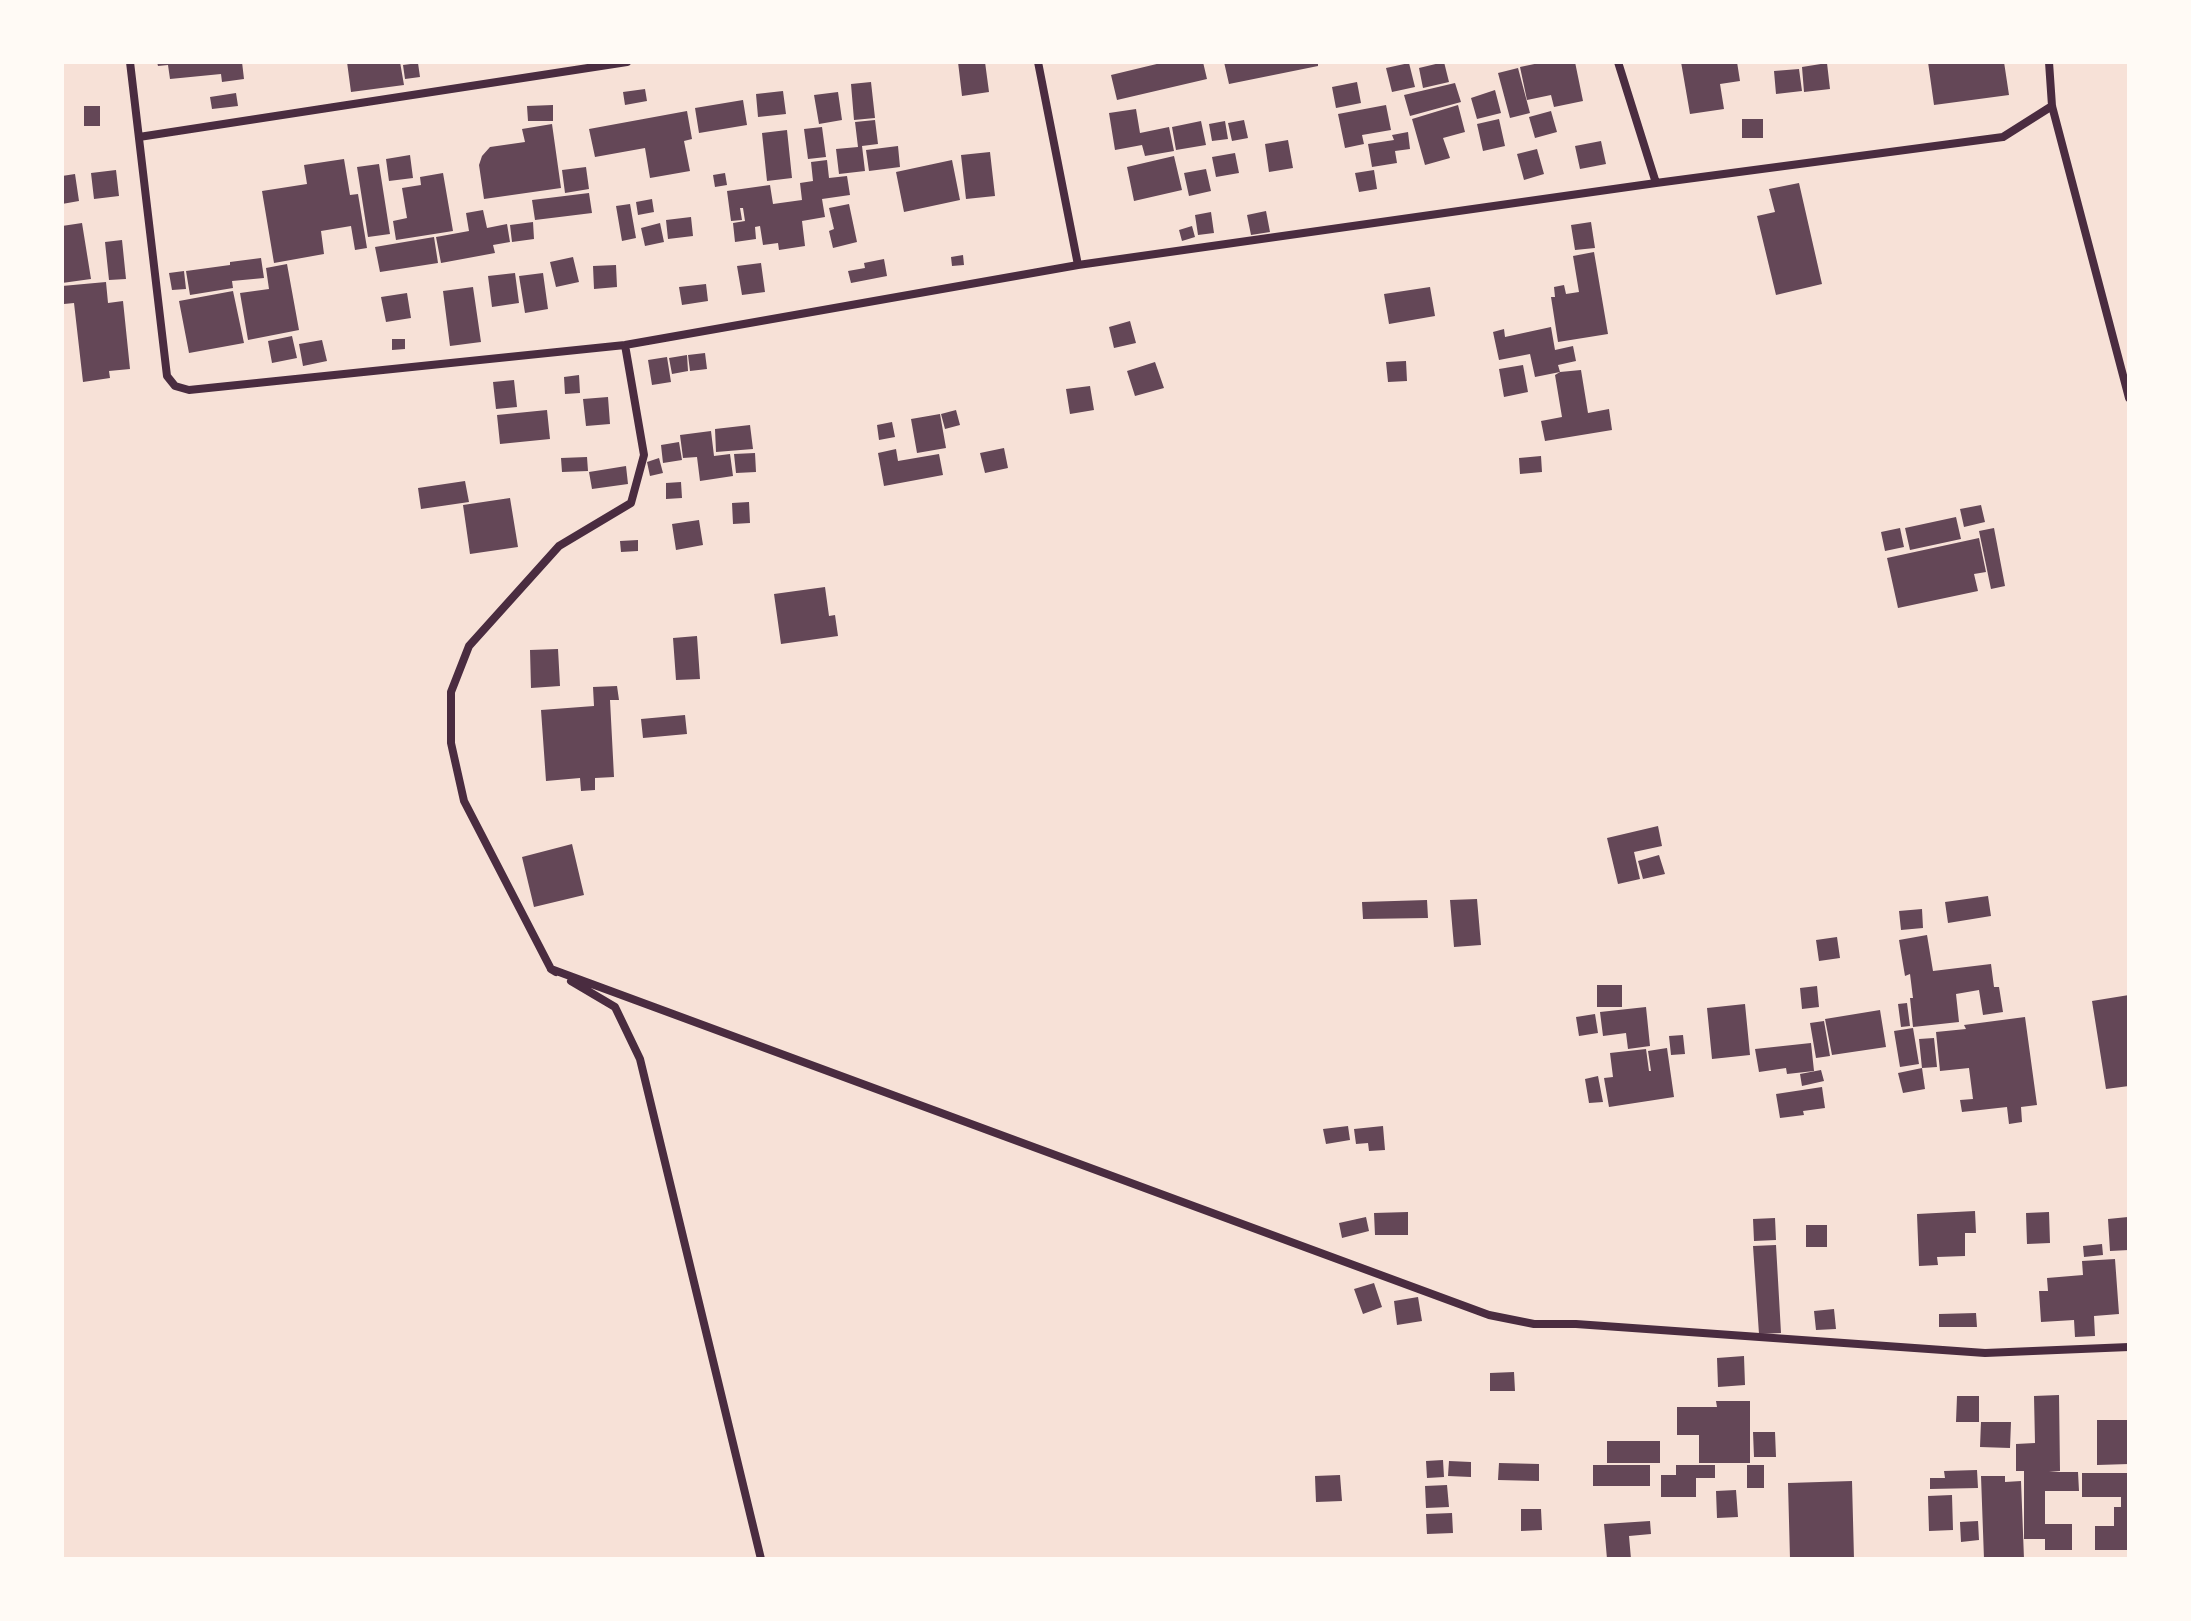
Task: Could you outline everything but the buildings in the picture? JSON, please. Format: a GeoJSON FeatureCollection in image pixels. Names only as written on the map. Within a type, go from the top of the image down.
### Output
{"type":"FeatureCollection","features":[{"type":"Feature","properties":{"kind":"street"},"geometry":{"type":"LineString","coordinates":[[130,62],[167,376],[175,386],[189,390],[625,345],[1078,265],[2003,137],[2052,106]]}},
{"type":"Feature","properties":{"kind":"street"},"geometry":{"type":"LineString","coordinates":[[139,137],[627,62]]}},
{"type":"Feature","properties":{"kind":"street"},"geometry":{"type":"LineString","coordinates":[[1038,62],[1078,265]]}},
{"type":"Feature","properties":{"kind":"street"},"geometry":{"type":"LineString","coordinates":[[1618,62],[1656,183]]}},
{"type":"Feature","properties":{"kind":"street"},"geometry":{"type":"LineString","coordinates":[[2049,62],[2052,106],[2129,398]]}},
{"type":"Feature","properties":{"kind":"street"},"geometry":{"type":"LineString","coordinates":[[625,345],[644,455],[631,503],[559,546],[469,646],[451,692],[451,743],[464,801],[551,969],[615,1007],[640,1059],[761,1559]]}},
{"type":"Feature","properties":{"kind":"street"},"geometry":{"type":"LineString","coordinates":[[551,969],[1489,1315],[1534,1324],[1576,1324],[1985,1353],[2129,1347]]}}]}
